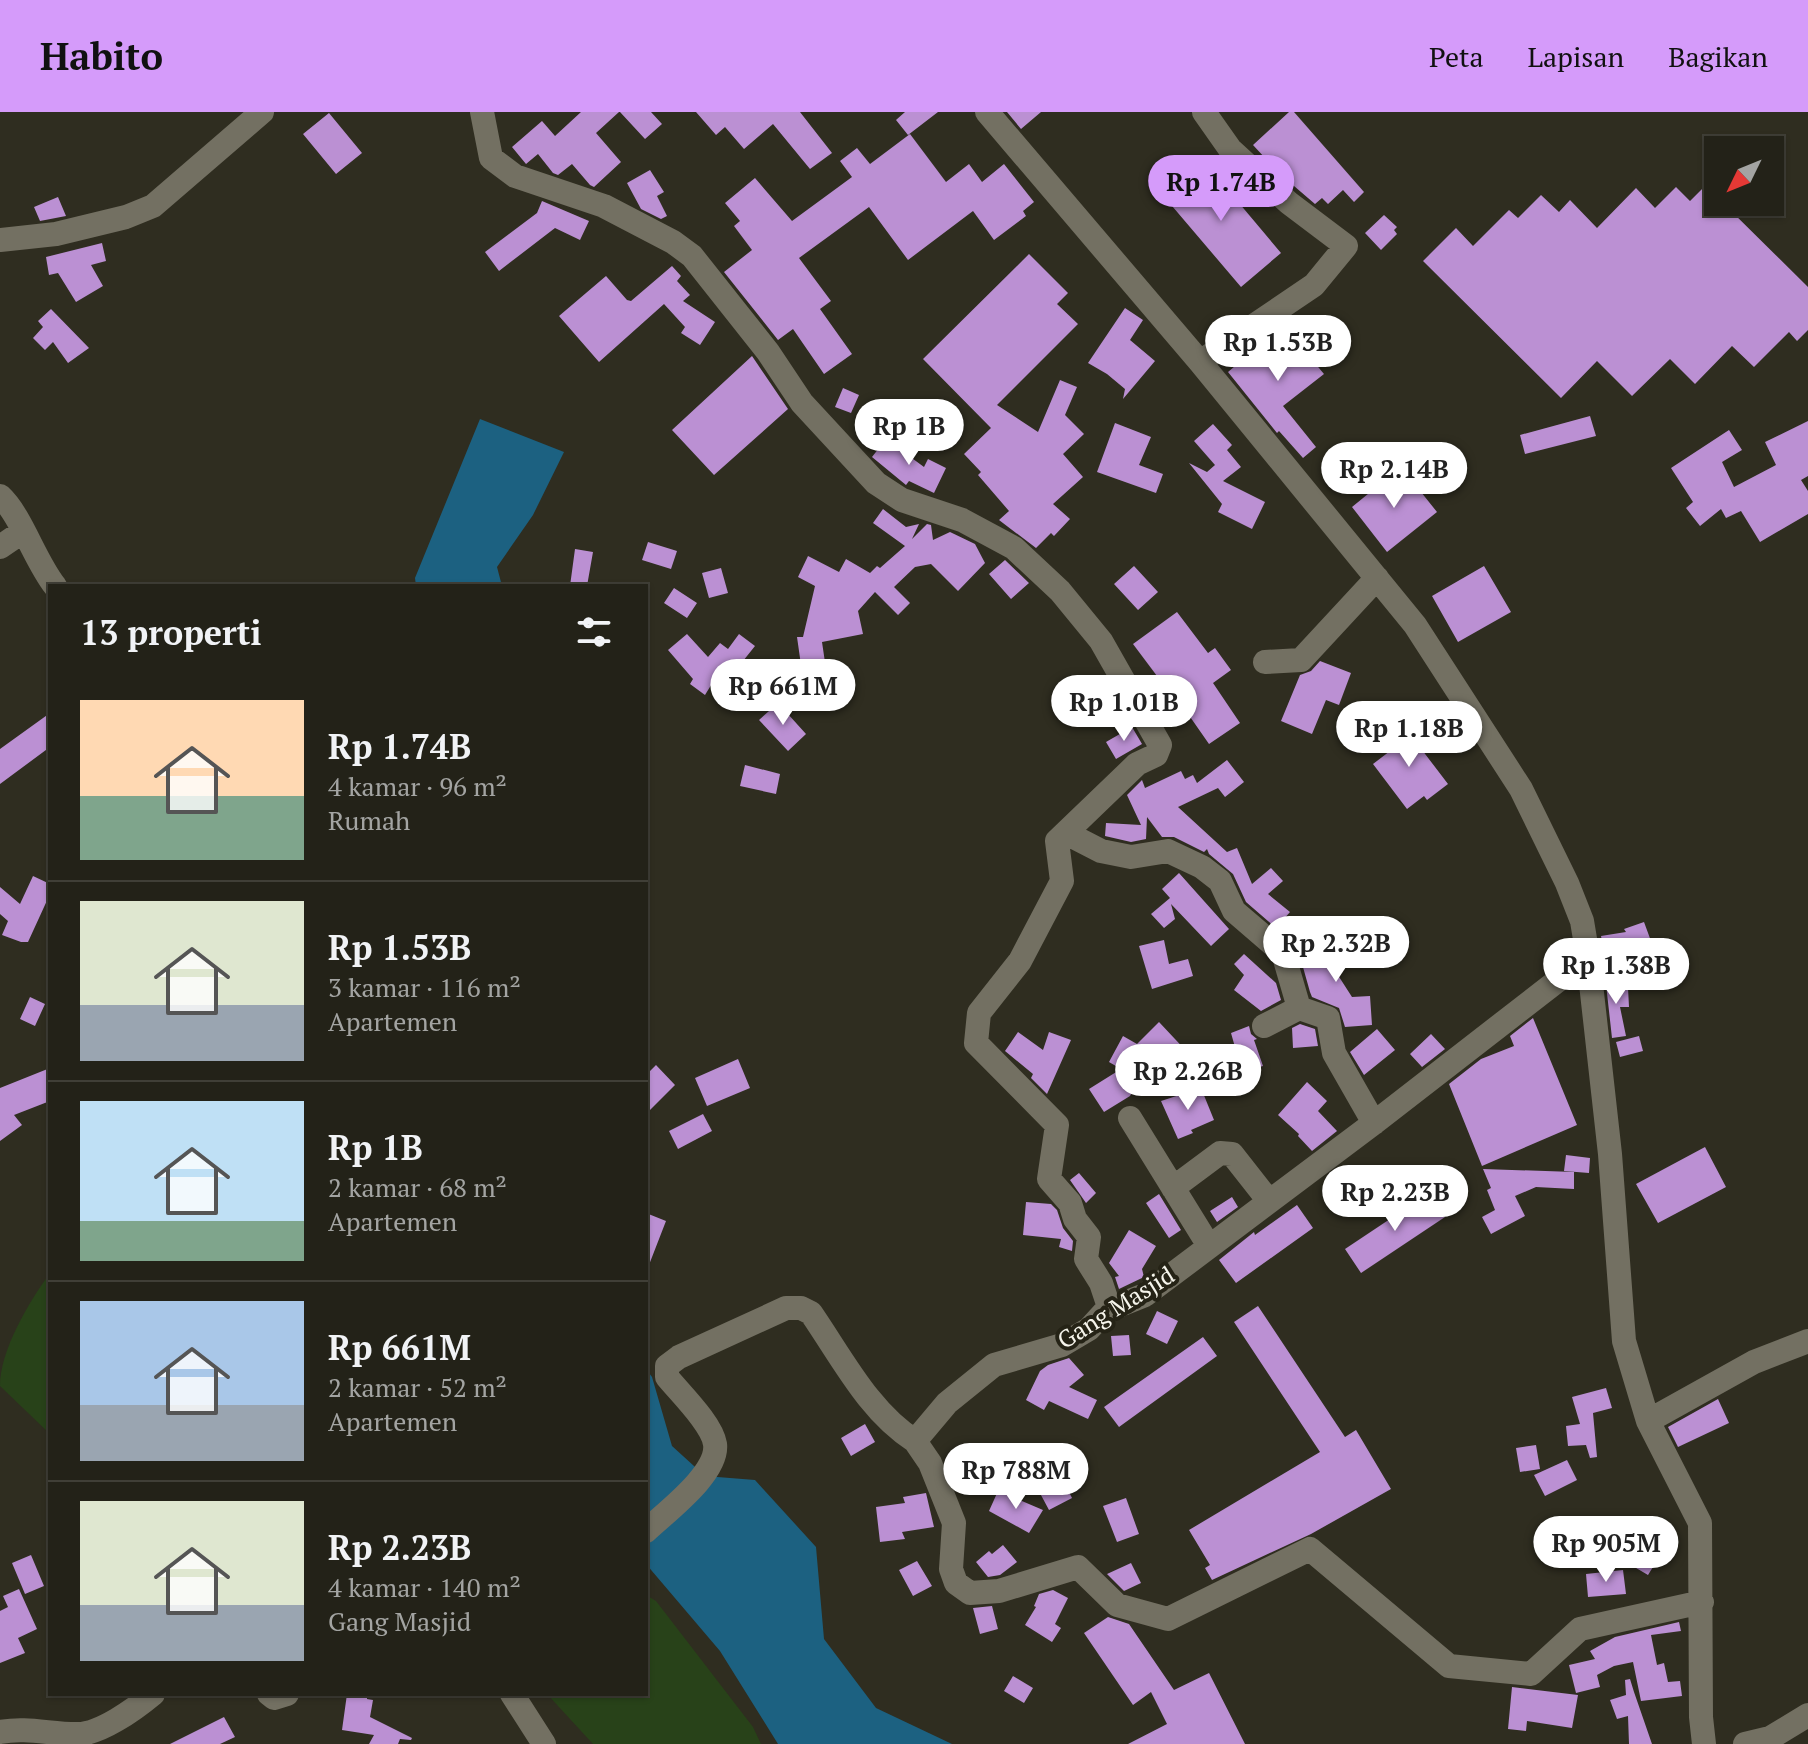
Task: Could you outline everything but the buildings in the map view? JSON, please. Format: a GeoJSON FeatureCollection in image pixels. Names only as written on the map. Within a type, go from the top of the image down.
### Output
{"type":"FeatureCollection","features":[{"type":"Feature","properties":{"kind":"street"},"geometry":{"type":"LineString","coordinates":[[0,240],[56,234],[126,217],[153,206],[262,112]]}},
{"type":"Feature","properties":{"kind":"street"},"geometry":{"type":"LineString","coordinates":[[482,112],[491,158],[515,176],[604,206],[673,242],[692,256],[768,352],[802,403],[876,483],[902,500],[962,520],[1014,548],[1060,591],[1101,641],[1160,745],[1156,755],[1137,764],[1057,841],[1062,881],[1020,961],[979,1013],[976,1043],[1057,1125],[1049,1179],[1070,1203],[1075,1219],[1089,1237],[1086,1259],[1101,1283],[1109,1307]]}},
{"type":"Feature","properties":{"kind":"street"},"geometry":{"type":"LineString","coordinates":[[987,112],[1200,362],[1415,625],[1521,789],[1549,842],[1582,921],[1588,957],[1610,1154],[1624,1341],[1648,1421],[1700,1523],[1701,1717],[1704,1744]]}},
{"type":"Feature","properties":{"kind":"street"},"geometry":{"type":"LineString","coordinates":[[1200,362],[1314,285],[1346,246],[1289,203],[1230,149],[1204,112]]}},
{"type":"Feature","properties":{"kind":"street"},"geometry":{"type":"LineString","coordinates":[[0,496],[54,584]]}},
{"type":"Feature","properties":{"kind":"street"},"geometry":{"type":"LineString","coordinates":[[0,547],[22,532]]}},
{"type":"Feature","properties":{"kind":"street"},"geometry":{"type":"LineString","coordinates":[[1265,662],[1301,660],[1377,578]]}},
{"type":"Feature","properties":{"kind":"street"},"geometry":{"type":"LineString","coordinates":[[1066,833],[1101,851],[1131,857],[1168,851],[1202,867],[1220,881],[1234,911],[1283,953],[1299,1008]]}},
{"type":"Feature","properties":{"kind":"street","name":"Gang Masjid"},"geometry":{"type":"LineString","coordinates":[[915,1441],[947,1403],[994,1365],[1062,1345],[1089,1329],[1109,1307],[1145,1295],[1588,957]]}},
{"type":"Feature","properties":{"kind":"street"},"geometry":{"type":"LineString","coordinates":[[1264,1026],[1299,1008],[1328,1018],[1334,1053],[1374,1123]]}},
{"type":"Feature","properties":{"kind":"street"},"geometry":{"type":"LineString","coordinates":[[1130,1118],[1209,1246]]}},
{"type":"Feature","properties":{"kind":"street"},"geometry":{"type":"LineString","coordinates":[[1173,1188],[1220,1153],[1232,1154],[1269,1201]]}},
{"type":"Feature","properties":{"kind":"street"},"geometry":{"type":"LineString","coordinates":[[648,1529],[705,1476],[714,1457],[715,1444],[710,1430],[667,1377],[667,1366],[679,1357],[786,1308],[801,1308],[811,1313],[879,1412],[898,1431],[915,1441],[930,1463],[954,1523],[951,1569],[956,1583],[970,1593],[999,1591],[1078,1567],[1117,1605],[1168,1619],[1310,1549],[1449,1666],[1531,1674],[1580,1629],[1702,1602]]}},
{"type":"Feature","properties":{"kind":"street"},"geometry":{"type":"LineString","coordinates":[[1648,1421],[1754,1362],[1808,1341]]}},
{"type":"Feature","properties":{"kind":"street"},"geometry":{"type":"LineString","coordinates":[[0,1732],[27,1729],[78,1735],[96,1731],[150,1696]]}},
{"type":"Feature","properties":{"kind":"street"},"geometry":{"type":"LineString","coordinates":[[513,1696],[544,1744]]}},
{"type":"Feature","properties":{"kind":"street"},"geometry":{"type":"LineString","coordinates":[[1745,1744],[1770,1738],[1808,1715]]}},
{"type":"Feature","properties":{"kind":"green space"},"geometry":{"type":"Polygon","coordinates":[[[48,1276],[48,1432],[0,1386],[10,1342],[48,1276]]]}},
{"type":"Feature","properties":{"kind":"green space"},"geometry":{"type":"Polygon","coordinates":[[[648,1596],[656,1601],[753,1727],[761,1744],[593,1744],[549,1696],[648,1696],[648,1596]]]}},
{"type":"Feature","properties":{"kind":"water"},"geometry":{"type":"Polygon","coordinates":[[[480,419],[564,452],[533,515],[497,567],[501,584],[416,584],[415,578],[480,419]]]}},
{"type":"Feature","properties":{"kind":"water"},"geometry":{"type":"Polygon","coordinates":[[[648,1372],[672,1446],[705,1476],[755,1480],[816,1547],[824,1639],[876,1708],[952,1744],[778,1744],[720,1651],[648,1566],[648,1372]]]}}]}
